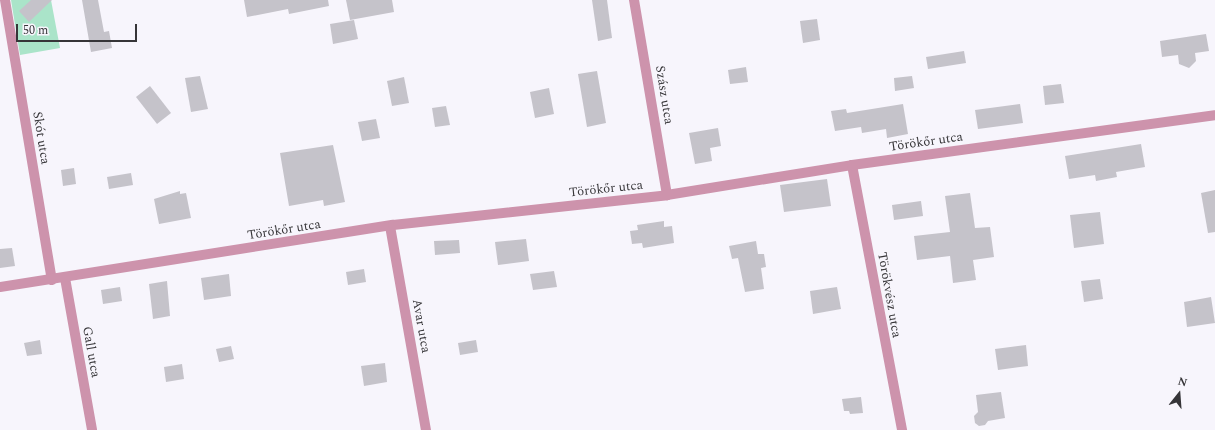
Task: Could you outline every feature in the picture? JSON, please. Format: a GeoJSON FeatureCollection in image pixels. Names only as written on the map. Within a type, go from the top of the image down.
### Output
{"type":"FeatureCollection","features":[{"type":"Feature","properties":{"kind":"street","name":"Skót utca"},"geometry":{"type":"LineString","coordinates":[[5,0],[52,280]]}},
{"type":"Feature","properties":{"kind":"street","name":"Szász utca"},"geometry":{"type":"LineString","coordinates":[[634,0],[667,195]]}},
{"type":"Feature","properties":{"kind":"street","name":"Törökőr utca"},"geometry":{"type":"LineString","coordinates":[[0,287],[390,226],[667,195],[852,165],[1215,115]]}},
{"type":"Feature","properties":{"kind":"street","name":"Törökvész utca"},"geometry":{"type":"LineString","coordinates":[[852,165],[902,430]]}},
{"type":"Feature","properties":{"kind":"street","name":"Avar utca"},"geometry":{"type":"LineString","coordinates":[[390,226],[426,430]]}},
{"type":"Feature","properties":{"kind":"street","name":"Gall utca"},"geometry":{"type":"LineString","coordinates":[[65,278],[92,430]]}},
{"type":"Feature","properties":{"kind":"green space"},"geometry":{"type":"Polygon","coordinates":[[[11,0],[51,0],[60,48],[20,55],[11,0]]]}},
{"type":"Feature","properties":{"kind":"building"},"geometry":{"type":"Polygon","coordinates":[[[31,0],[52,0],[29,22],[19,11],[31,0]]]}},
{"type":"Feature","properties":{"kind":"building"},"geometry":{"type":"Polygon","coordinates":[[[82,0],[98,0],[104,32],[109,31],[112,48],[91,52],[82,0]]]}},
{"type":"Feature","properties":{"kind":"building"},"geometry":{"type":"Polygon","coordinates":[[[244,0],[328,0],[329,6],[289,14],[288,9],[247,17],[244,0]]]}},
{"type":"Feature","properties":{"kind":"building"},"geometry":{"type":"Polygon","coordinates":[[[346,0],[392,0],[394,12],[350,20],[346,0]]]}},
{"type":"Feature","properties":{"kind":"building"},"geometry":{"type":"Polygon","coordinates":[[[592,0],[607,0],[612,38],[598,41],[592,0]]]}},
{"type":"Feature","properties":{"kind":"building"},"geometry":{"type":"Polygon","coordinates":[[[817,19],[820,40],[803,43],[800,21],[817,19]]]}},
{"type":"Feature","properties":{"kind":"building"},"geometry":{"type":"Polygon","coordinates":[[[354,20],[358,39],[333,44],[330,24],[354,20]]]}},
{"type":"Feature","properties":{"kind":"building"},"geometry":{"type":"Polygon","coordinates":[[[1206,34],[1209,51],[1195,53],[1196,61],[1189,68],[1179,64],[1178,55],[1162,57],[1160,41],[1206,34]]]}},
{"type":"Feature","properties":{"kind":"building"},"geometry":{"type":"Polygon","coordinates":[[[964,51],[966,63],[928,69],[926,57],[964,51]]]}},
{"type":"Feature","properties":{"kind":"building"},"geometry":{"type":"Polygon","coordinates":[[[746,67],[748,82],[730,84],[728,70],[746,67]]]}},
{"type":"Feature","properties":{"kind":"building"},"geometry":{"type":"Polygon","coordinates":[[[597,71],[606,123],[587,127],[578,74],[597,71]]]}},
{"type":"Feature","properties":{"kind":"building"},"geometry":{"type":"Polygon","coordinates":[[[200,76],[208,109],[191,112],[185,78],[200,76]]]}},
{"type":"Feature","properties":{"kind":"building"},"geometry":{"type":"Polygon","coordinates":[[[912,76],[914,88],[895,91],[894,78],[912,76]]]}},
{"type":"Feature","properties":{"kind":"building"},"geometry":{"type":"Polygon","coordinates":[[[404,77],[409,103],[392,106],[387,81],[404,77]]]}},
{"type":"Feature","properties":{"kind":"building"},"geometry":{"type":"Polygon","coordinates":[[[1061,84],[1064,103],[1045,105],[1043,86],[1061,84]]]}},
{"type":"Feature","properties":{"kind":"building"},"geometry":{"type":"Polygon","coordinates":[[[150,86],[171,113],[157,124],[136,97],[150,86]]]}},
{"type":"Feature","properties":{"kind":"building"},"geometry":{"type":"Polygon","coordinates":[[[549,88],[554,114],[535,118],[530,92],[549,88]]]}},
{"type":"Feature","properties":{"kind":"building"},"geometry":{"type":"Polygon","coordinates":[[[903,104],[908,134],[887,138],[886,129],[862,133],[861,127],[835,131],[831,111],[846,109],[847,113],[903,104]]]}},
{"type":"Feature","properties":{"kind":"building"},"geometry":{"type":"Polygon","coordinates":[[[1020,104],[1023,123],[978,129],[975,110],[1020,104]]]}},
{"type":"Feature","properties":{"kind":"building"},"geometry":{"type":"Polygon","coordinates":[[[446,106],[450,125],[435,127],[432,108],[446,106]]]}},
{"type":"Feature","properties":{"kind":"building"},"geometry":{"type":"Polygon","coordinates":[[[376,119],[380,138],[362,141],[358,122],[376,119]]]}},
{"type":"Feature","properties":{"kind":"building"},"geometry":{"type":"Polygon","coordinates":[[[718,128],[721,146],[710,148],[712,161],[695,164],[689,133],[718,128]]]}},
{"type":"Feature","properties":{"kind":"building"},"geometry":{"type":"Polygon","coordinates":[[[1141,144],[1145,167],[1116,172],[1117,177],[1096,181],[1095,175],[1069,179],[1065,156],[1141,144]]]}},
{"type":"Feature","properties":{"kind":"building"},"geometry":{"type":"Polygon","coordinates":[[[333,145],[345,202],[324,206],[323,200],[289,206],[280,153],[333,145]]]}},
{"type":"Feature","properties":{"kind":"building"},"geometry":{"type":"Polygon","coordinates":[[[74,168],[76,184],[63,186],[61,170],[74,168]]]}},
{"type":"Feature","properties":{"kind":"building"},"geometry":{"type":"Polygon","coordinates":[[[131,173],[133,185],[109,189],[107,177],[131,173]]]}},
{"type":"Feature","properties":{"kind":"building"},"geometry":{"type":"Polygon","coordinates":[[[827,179],[831,206],[784,212],[780,185],[827,179]]]}},
{"type":"Feature","properties":{"kind":"building"},"geometry":{"type":"Polygon","coordinates":[[[1215,190],[1215,232],[1208,233],[1201,193],[1215,190]]]}},
{"type":"Feature","properties":{"kind":"building"},"geometry":{"type":"Polygon","coordinates":[[[180,191],[180,194],[186,193],[191,218],[159,224],[154,199],[180,191]]]}},
{"type":"Feature","properties":{"kind":"building"},"geometry":{"type":"Polygon","coordinates":[[[970,193],[975,228],[990,227],[994,257],[973,260],[976,280],[953,283],[950,256],[917,260],[914,236],[950,232],[945,196],[970,193]]]}},
{"type":"Feature","properties":{"kind":"building"},"geometry":{"type":"Polygon","coordinates":[[[921,201],[923,216],[894,220],[892,205],[921,201]]]}},
{"type":"Feature","properties":{"kind":"building"},"geometry":{"type":"Polygon","coordinates":[[[1100,212],[1104,244],[1074,248],[1070,215],[1100,212]]]}},
{"type":"Feature","properties":{"kind":"building"},"geometry":{"type":"Polygon","coordinates":[[[664,221],[664,227],[672,226],[674,243],[643,248],[642,243],[632,244],[630,231],[638,230],[637,225],[664,221]]]}},
{"type":"Feature","properties":{"kind":"building"},"geometry":{"type":"Polygon","coordinates":[[[526,239],[529,261],[498,265],[495,242],[526,239]]]}},
{"type":"Feature","properties":{"kind":"building"},"geometry":{"type":"Polygon","coordinates":[[[459,240],[460,253],[435,255],[434,241],[459,240]]]}},
{"type":"Feature","properties":{"kind":"building"},"geometry":{"type":"Polygon","coordinates":[[[756,241],[758,254],[764,254],[766,267],[761,268],[764,289],[745,292],[738,258],[732,259],[729,246],[756,241]]]}},
{"type":"Feature","properties":{"kind":"building"},"geometry":{"type":"Polygon","coordinates":[[[12,248],[15,266],[0,268],[0,249],[12,248]]]}},
{"type":"Feature","properties":{"kind":"building"},"geometry":{"type":"Polygon","coordinates":[[[364,269],[366,282],[348,285],[346,272],[364,269]]]}},
{"type":"Feature","properties":{"kind":"building"},"geometry":{"type":"Polygon","coordinates":[[[554,271],[557,287],[533,290],[530,274],[554,271]]]}},
{"type":"Feature","properties":{"kind":"building"},"geometry":{"type":"Polygon","coordinates":[[[229,274],[231,296],[204,300],[201,278],[229,274]]]}},
{"type":"Feature","properties":{"kind":"building"},"geometry":{"type":"Polygon","coordinates":[[[1100,279],[1103,299],[1084,302],[1081,281],[1100,279]]]}},
{"type":"Feature","properties":{"kind":"building"},"geometry":{"type":"Polygon","coordinates":[[[167,281],[170,316],[153,319],[149,284],[167,281]]]}},
{"type":"Feature","properties":{"kind":"building"},"geometry":{"type":"Polygon","coordinates":[[[120,287],[122,301],[103,304],[101,290],[120,287]]]}},
{"type":"Feature","properties":{"kind":"building"},"geometry":{"type":"Polygon","coordinates":[[[837,287],[841,309],[813,314],[810,291],[837,287]]]}},
{"type":"Feature","properties":{"kind":"building"},"geometry":{"type":"Polygon","coordinates":[[[1211,297],[1215,323],[1187,327],[1184,302],[1211,297]]]}},
{"type":"Feature","properties":{"kind":"building"},"geometry":{"type":"Polygon","coordinates":[[[40,340],[42,354],[27,356],[24,343],[40,340]]]}},
{"type":"Feature","properties":{"kind":"building"},"geometry":{"type":"Polygon","coordinates":[[[476,340],[478,352],[460,355],[458,343],[476,340]]]}},
{"type":"Feature","properties":{"kind":"building"},"geometry":{"type":"Polygon","coordinates":[[[1026,345],[1028,366],[998,370],[995,349],[1026,345]]]}},
{"type":"Feature","properties":{"kind":"building"},"geometry":{"type":"Polygon","coordinates":[[[231,346],[234,359],[219,362],[216,349],[231,346]]]}},
{"type":"Feature","properties":{"kind":"building"},"geometry":{"type":"Polygon","coordinates":[[[385,363],[387,382],[364,386],[361,366],[385,363]]]}},
{"type":"Feature","properties":{"kind":"building"},"geometry":{"type":"Polygon","coordinates":[[[182,364],[184,379],[166,382],[164,367],[182,364]]]}},
{"type":"Feature","properties":{"kind":"building"},"geometry":{"type":"Polygon","coordinates":[[[1001,392],[1005,418],[988,421],[985,425],[979,426],[975,423],[974,416],[978,412],[976,395],[1001,392]]]}},
{"type":"Feature","properties":{"kind":"building"},"geometry":{"type":"Polygon","coordinates":[[[861,397],[863,413],[850,414],[849,411],[844,411],[842,399],[861,397]]]}}]}
